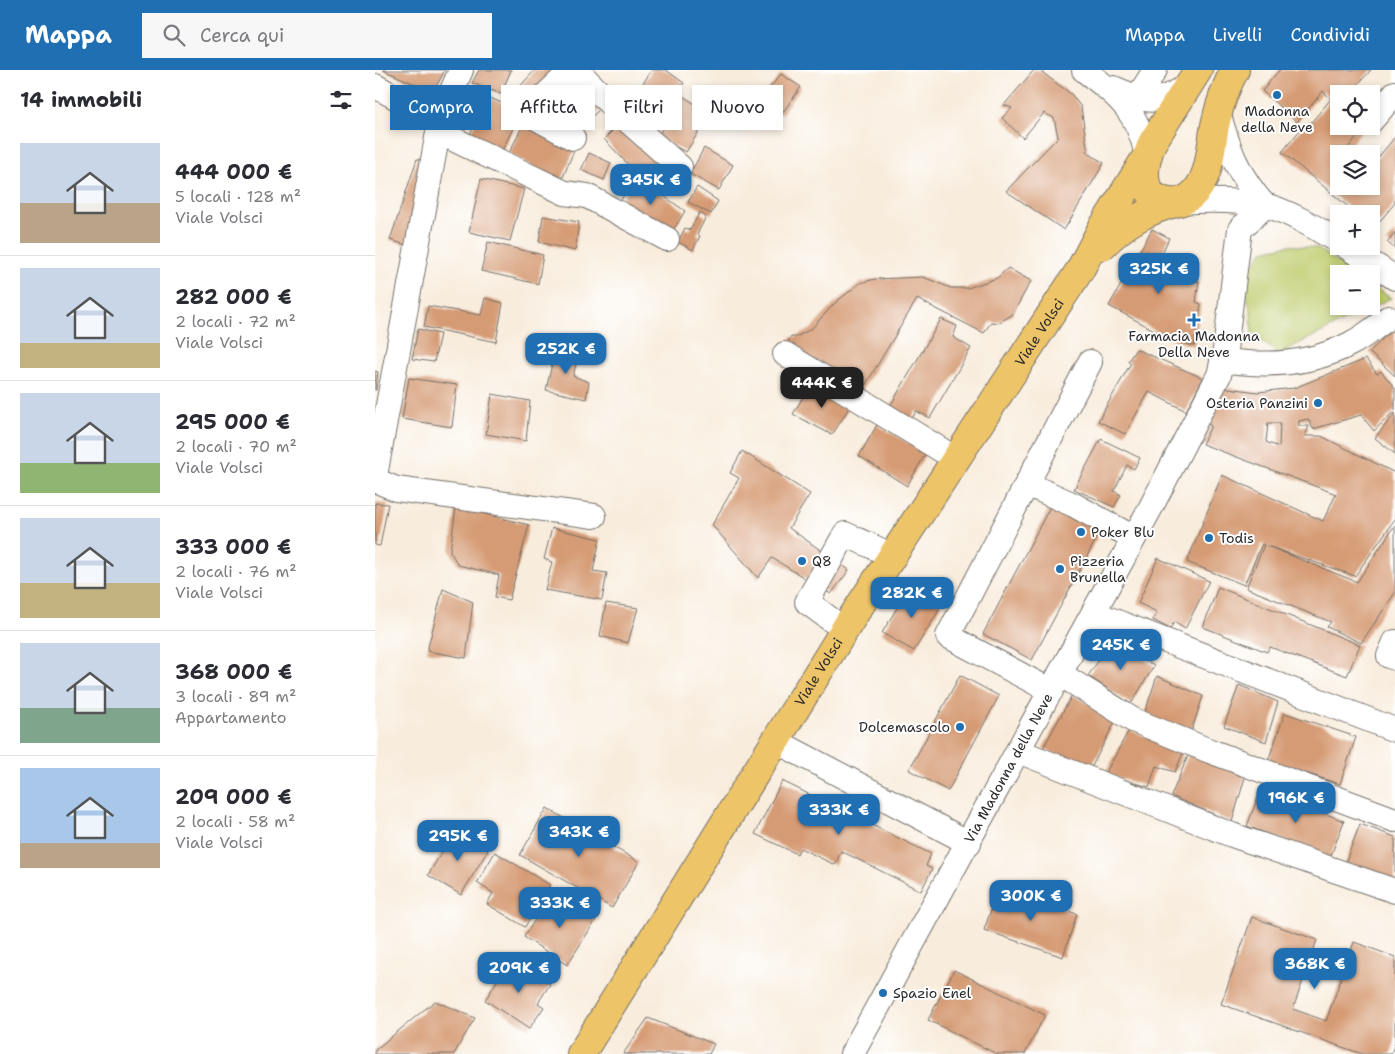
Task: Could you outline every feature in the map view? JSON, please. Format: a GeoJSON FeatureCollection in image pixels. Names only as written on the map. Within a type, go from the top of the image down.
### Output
{"type":"FeatureCollection","features":[{"type":"Feature","properties":{"kind":"main road"},"geometry":{"type":"LineString","coordinates":[[1191,201],[1190,196],[1205,174],[1218,112],[1232,75]]}},
{"type":"Feature","properties":{"kind":"main road"},"geometry":{"type":"LineString","coordinates":[[1080,270],[1101,230],[1194,77]]}},
{"type":"Feature","properties":{"kind":"main road"},"geometry":{"type":"LineString","coordinates":[[1147,156],[1145,182],[1148,191],[1157,199],[1191,201]]}},
{"type":"Feature","properties":{"kind":"main road"},"geometry":{"type":"LineString","coordinates":[[1080,270],[1119,229],[1139,215],[1191,201]]}},
{"type":"Feature","properties":{"kind":"main road","name":"Viale Volsci"},"geometry":{"type":"LineString","coordinates":[[581,1054],[845,630],[1080,270]]}},
{"type":"Feature","properties":{"kind":"street"},"geometry":{"type":"LineString","coordinates":[[454,85],[461,70]]}},
{"type":"Feature","properties":{"kind":"street"},"geometry":{"type":"LineString","coordinates":[[572,70],[536,104],[538,119],[573,138]]}},
{"type":"Feature","properties":{"kind":"street"},"geometry":{"type":"LineString","coordinates":[[577,70],[620,114],[680,167]]}},
{"type":"Feature","properties":{"kind":"street"},"geometry":{"type":"LineString","coordinates":[[1138,98],[1155,70]]}},
{"type":"Feature","properties":{"kind":"street"},"geometry":{"type":"LineString","coordinates":[[1093,77],[1138,98],[1156,100],[1169,97],[1194,77]]}},
{"type":"Feature","properties":{"kind":"street"},"geometry":{"type":"LineString","coordinates":[[1093,77],[1123,103],[1135,117],[1143,134],[1147,156]]}},
{"type":"Feature","properties":{"kind":"street"},"geometry":{"type":"LineString","coordinates":[[375,86],[390,94]]}},
{"type":"Feature","properties":{"kind":"street"},"geometry":{"type":"LineString","coordinates":[[1380,110],[1395,93]]}},
{"type":"Feature","properties":{"kind":"street"},"geometry":{"type":"LineString","coordinates":[[1218,112],[1236,168],[1247,185],[1265,206]]}},
{"type":"Feature","properties":{"kind":"street"},"geometry":{"type":"LineString","coordinates":[[375,476],[438,130]]}},
{"type":"Feature","properties":{"kind":"street"},"geometry":{"type":"LineString","coordinates":[[447,130],[451,138],[565,192],[587,196],[667,238]]}},
{"type":"Feature","properties":{"kind":"street"},"geometry":{"type":"LineString","coordinates":[[1191,201],[1220,206],[1229,213],[1240,229],[1265,206]]}},
{"type":"Feature","properties":{"kind":"street"},"geometry":{"type":"LineString","coordinates":[[1191,201],[1265,206],[1310,225],[1330,237]]}},
{"type":"Feature","properties":{"kind":"street","name":"Via Madonna della Neve"},"geometry":{"type":"LineString","coordinates":[[852,1054],[1135,538],[1219,375],[1240,229]]}},
{"type":"Feature","properties":{"kind":"street"},"geometry":{"type":"LineString","coordinates":[[1359,255],[1395,278]]}},
{"type":"Feature","properties":{"kind":"street"},"geometry":{"type":"LineString","coordinates":[[1222,360],[1270,364],[1297,362],[1320,357],[1351,344],[1388,318]]}},
{"type":"Feature","properties":{"kind":"street"},"geometry":{"type":"LineString","coordinates":[[785,354],[956,459]]}},
{"type":"Feature","properties":{"kind":"street"},"geometry":{"type":"LineString","coordinates":[[1090,362],[947,636],[1056,683],[1140,723],[1210,752],[1395,820]]}},
{"type":"Feature","properties":{"kind":"street"},"geometry":{"type":"LineString","coordinates":[[375,480],[396,489],[594,516]]}},
{"type":"Feature","properties":{"kind":"street"},"geometry":{"type":"LineString","coordinates":[[1027,484],[1074,505],[1135,538]]}},
{"type":"Feature","properties":{"kind":"street"},"geometry":{"type":"LineString","coordinates":[[845,630],[807,602],[845,534],[893,556]]}},
{"type":"Feature","properties":{"kind":"street"},"geometry":{"type":"LineString","coordinates":[[1094,613],[1395,730]]}},
{"type":"Feature","properties":{"kind":"street"},"geometry":{"type":"LineString","coordinates":[[1395,642],[1389,656],[1395,658]]}},
{"type":"Feature","properties":{"kind":"street"},"geometry":{"type":"LineString","coordinates":[[776,741],[969,843]]}},
{"type":"Feature","properties":{"kind":"street"},"geometry":{"type":"LineString","coordinates":[[1018,751],[1232,835],[1395,891]]}},
{"type":"Feature","properties":{"kind":"green space"},"geometry":{"type":"Polygon","coordinates":[[[1289,245],[1317,248],[1342,265],[1330,265],[1330,315],[1357,315],[1278,354],[1252,334],[1251,310],[1244,289],[1245,275],[1263,251],[1289,245]]]}},
{"type":"Feature","properties":{"kind":"green space"},"geometry":{"type":"Polygon","coordinates":[[[1380,291],[1391,298],[1380,303],[1380,291]]]}},
{"type":"Feature","properties":{"kind":"building"},"geometry":{"type":"Polygon","coordinates":[[[383,70],[445,70],[437,85],[417,85],[383,70]]]}},
{"type":"Feature","properties":{"kind":"building"},"geometry":{"type":"Polygon","coordinates":[[[479,70],[511,70],[505,85],[501,85],[501,94],[491,90],[491,85],[472,83],[479,70]]]}},
{"type":"Feature","properties":{"kind":"building"},"geometry":{"type":"Polygon","coordinates":[[[535,70],[558,70],[546,85],[521,85],[535,70]]]}},
{"type":"Feature","properties":{"kind":"building"},"geometry":{"type":"Polygon","coordinates":[[[652,70],[666,70],[684,83],[682,86],[642,85],[652,70]]]}},
{"type":"Feature","properties":{"kind":"building"},"geometry":{"type":"Polygon","coordinates":[[[1034,70],[1039,70],[1071,94],[1081,107],[1088,153],[1104,163],[1064,230],[1006,191],[1058,137],[1054,118],[1044,113],[1023,138],[1002,118],[1012,108],[1004,105],[1034,70]]]}},
{"type":"Feature","properties":{"kind":"building"},"geometry":{"type":"Polygon","coordinates":[[[1279,70],[1371,70],[1357,85],[1330,85],[1330,98],[1323,91],[1297,122],[1262,91],[1279,70]]]}},
{"type":"Feature","properties":{"kind":"building"},"geometry":{"type":"Polygon","coordinates":[[[781,74],[801,87],[783,112],[783,85],[772,85],[781,74]]]}},
{"type":"Feature","properties":{"kind":"building"},"geometry":{"type":"Polygon","coordinates":[[[571,79],[578,85],[565,85],[571,79]]]}},
{"type":"Feature","properties":{"kind":"building"},"geometry":{"type":"Polygon","coordinates":[[[683,96],[692,102],[692,130],[700,130],[686,152],[657,137],[661,130],[682,130],[683,96]]]}},
{"type":"Feature","properties":{"kind":"building"},"geometry":{"type":"Polygon","coordinates":[[[491,98],[501,103],[501,130],[512,130],[501,153],[468,138],[472,130],[491,130],[491,98]]]}},
{"type":"Feature","properties":{"kind":"building"},"geometry":{"type":"Polygon","coordinates":[[[595,99],[603,106],[595,114],[595,99]]]}},
{"type":"Feature","properties":{"kind":"building"},"geometry":{"type":"Polygon","coordinates":[[[1330,100],[1330,135],[1358,135],[1350,145],[1330,145],[1330,192],[1282,152],[1305,124],[1308,126],[1330,100]]]}},
{"type":"Feature","properties":{"kind":"building"},"geometry":{"type":"Polygon","coordinates":[[[520,130],[542,130],[575,148],[561,182],[509,153],[520,130]]]}},
{"type":"Feature","properties":{"kind":"building"},"geometry":{"type":"Polygon","coordinates":[[[568,130],[578,130],[573,135],[568,130]]]}},
{"type":"Feature","properties":{"kind":"building"},"geometry":{"type":"Polygon","coordinates":[[[613,130],[632,130],[662,156],[639,176],[604,139],[613,130]]]}},
{"type":"Feature","properties":{"kind":"building"},"geometry":{"type":"Polygon","coordinates":[[[1395,137],[1395,203],[1380,221],[1380,205],[1346,205],[1334,195],[1380,195],[1380,155],[1395,137]]]}},
{"type":"Feature","properties":{"kind":"building"},"geometry":{"type":"Polygon","coordinates":[[[704,148],[733,165],[719,190],[690,174],[704,148]]]}},
{"type":"Feature","properties":{"kind":"building"},"geometry":{"type":"Polygon","coordinates":[[[589,153],[611,163],[604,180],[581,170],[589,153]]]}},
{"type":"Feature","properties":{"kind":"building"},"geometry":{"type":"Polygon","coordinates":[[[663,158],[682,173],[673,185],[654,170],[663,158]]]}},
{"type":"Feature","properties":{"kind":"building"},"geometry":{"type":"Polygon","coordinates":[[[417,159],[427,160],[406,245],[390,240],[417,159]]]}},
{"type":"Feature","properties":{"kind":"building"},"geometry":{"type":"Polygon","coordinates":[[[637,177],[685,211],[671,234],[617,205],[637,177]]]}},
{"type":"Feature","properties":{"kind":"building"},"geometry":{"type":"Polygon","coordinates":[[[481,179],[524,189],[510,241],[469,232],[481,179]]]}},
{"type":"Feature","properties":{"kind":"building"},"geometry":{"type":"Polygon","coordinates":[[[697,187],[718,201],[711,214],[688,202],[697,187]]]}},
{"type":"Feature","properties":{"kind":"building"},"geometry":{"type":"Polygon","coordinates":[[[700,212],[706,217],[697,234],[700,236],[693,250],[678,242],[685,228],[690,230],[700,212]]]}},
{"type":"Feature","properties":{"kind":"building"},"geometry":{"type":"Polygon","coordinates":[[[543,216],[579,222],[575,251],[539,242],[543,216]]]}},
{"type":"Feature","properties":{"kind":"building"},"geometry":{"type":"Polygon","coordinates":[[[1152,229],[1169,238],[1155,269],[1171,277],[1199,281],[1196,302],[1201,304],[1194,346],[1173,340],[1109,306],[1152,229]]]}},
{"type":"Feature","properties":{"kind":"building"},"geometry":{"type":"Polygon","coordinates":[[[1395,232],[1395,249],[1387,242],[1395,232]]]}},
{"type":"Feature","properties":{"kind":"building"},"geometry":{"type":"Polygon","coordinates":[[[488,242],[543,255],[538,284],[481,271],[488,242]]]}},
{"type":"Feature","properties":{"kind":"building"},"geometry":{"type":"Polygon","coordinates":[[[1008,268],[1031,281],[1012,315],[998,323],[991,322],[984,333],[917,299],[860,394],[785,348],[791,337],[796,337],[811,329],[835,303],[860,283],[875,279],[923,277],[951,288],[968,288],[997,278],[1008,268]]]}},
{"type":"Feature","properties":{"kind":"building"},"geometry":{"type":"Polygon","coordinates":[[[485,298],[503,303],[496,342],[424,327],[428,306],[481,315],[485,298]]]}},
{"type":"Feature","properties":{"kind":"building"},"geometry":{"type":"Polygon","coordinates":[[[941,319],[957,326],[953,337],[971,348],[930,418],[916,411],[911,421],[889,408],[941,319]]]}},
{"type":"Feature","properties":{"kind":"building"},"geometry":{"type":"Polygon","coordinates":[[[1395,327],[1395,376],[1369,352],[1395,327]]]}},
{"type":"Feature","properties":{"kind":"building"},"geometry":{"type":"Polygon","coordinates":[[[418,329],[440,334],[434,362],[412,359],[418,329]]]}},
{"type":"Feature","properties":{"kind":"building"},"geometry":{"type":"Polygon","coordinates":[[[556,347],[579,353],[573,376],[589,382],[586,399],[546,390],[556,347]]]}},
{"type":"Feature","properties":{"kind":"building"},"geometry":{"type":"Polygon","coordinates":[[[1136,349],[1203,378],[1186,411],[1149,392],[1125,434],[1098,421],[1131,363],[1128,361],[1136,349]]]}},
{"type":"Feature","properties":{"kind":"building"},"geometry":{"type":"Polygon","coordinates":[[[1366,359],[1377,374],[1381,371],[1395,388],[1395,410],[1374,431],[1361,415],[1313,429],[1308,419],[1299,421],[1299,426],[1309,426],[1305,436],[1321,436],[1395,473],[1395,519],[1355,576],[1267,546],[1357,582],[1395,525],[1395,593],[1361,643],[1327,627],[1331,622],[1246,588],[1264,545],[1262,544],[1244,585],[1187,562],[1222,475],[1323,521],[1336,494],[1202,444],[1211,426],[1205,422],[1221,387],[1258,392],[1294,388],[1366,359]],[[1268,423],[1266,442],[1279,447],[1280,423],[1268,423]]]}},
{"type":"Feature","properties":{"kind":"building"},"geometry":{"type":"Polygon","coordinates":[[[375,371],[378,372],[376,390],[375,390],[375,371]]]}},
{"type":"Feature","properties":{"kind":"building"},"geometry":{"type":"Polygon","coordinates":[[[409,378],[457,385],[452,427],[402,419],[409,378]]]}},
{"type":"Feature","properties":{"kind":"building"},"geometry":{"type":"Polygon","coordinates":[[[812,382],[851,405],[832,435],[793,414],[812,382]]]}},
{"type":"Feature","properties":{"kind":"building"},"geometry":{"type":"Polygon","coordinates":[[[492,394],[530,401],[526,441],[486,434],[492,394]]]}},
{"type":"Feature","properties":{"kind":"building"},"geometry":{"type":"Polygon","coordinates":[[[1395,413],[1395,454],[1375,438],[1395,413]]]}},
{"type":"Feature","properties":{"kind":"building"},"geometry":{"type":"Polygon","coordinates":[[[877,425],[926,453],[907,486],[859,456],[877,425]]]}},
{"type":"Feature","properties":{"kind":"building"},"geometry":{"type":"Polygon","coordinates":[[[1101,439],[1140,458],[1134,469],[1127,465],[1114,491],[1121,495],[1114,507],[1074,489],[1101,439]]]}},
{"type":"Feature","properties":{"kind":"building"},"geometry":{"type":"Polygon","coordinates":[[[742,451],[810,494],[789,528],[849,570],[831,594],[772,558],[758,578],[712,525],[739,478],[730,473],[742,451]]]}},
{"type":"Feature","properties":{"kind":"building"},"geometry":{"type":"Polygon","coordinates":[[[375,503],[388,504],[380,546],[375,545],[375,503]]]}},
{"type":"Feature","properties":{"kind":"building"},"geometry":{"type":"Polygon","coordinates":[[[1052,503],[1101,530],[1032,660],[983,634],[1052,503]]]}},
{"type":"Feature","properties":{"kind":"building"},"geometry":{"type":"Polygon","coordinates":[[[456,507],[529,525],[509,600],[495,597],[499,575],[458,565],[450,551],[456,507]]]}},
{"type":"Feature","properties":{"kind":"building"},"geometry":{"type":"Polygon","coordinates":[[[552,528],[600,539],[593,571],[607,573],[602,600],[545,590],[552,562],[544,559],[552,528]]]}},
{"type":"Feature","properties":{"kind":"building"},"geometry":{"type":"Polygon","coordinates":[[[1158,558],[1209,581],[1185,629],[1174,622],[1170,629],[1153,620],[1157,612],[1138,603],[1158,558]]]}},
{"type":"Feature","properties":{"kind":"building"},"geometry":{"type":"Polygon","coordinates":[[[910,586],[942,605],[914,651],[882,633],[910,586]]]}},
{"type":"Feature","properties":{"kind":"building"},"geometry":{"type":"Polygon","coordinates":[[[1218,587],[1360,645],[1347,676],[1270,647],[1267,652],[1203,627],[1218,587]]]}},
{"type":"Feature","properties":{"kind":"building"},"geometry":{"type":"Polygon","coordinates":[[[443,589],[473,602],[466,658],[427,651],[443,589]]]}},
{"type":"Feature","properties":{"kind":"building"},"geometry":{"type":"Polygon","coordinates":[[[606,603],[638,608],[628,643],[600,636],[606,603]]]}},
{"type":"Feature","properties":{"kind":"building"},"geometry":{"type":"Polygon","coordinates":[[[1113,639],[1154,666],[1131,704],[1088,676],[1113,639]]]}},
{"type":"Feature","properties":{"kind":"building"},"geometry":{"type":"Polygon","coordinates":[[[960,675],[999,696],[948,791],[909,770],[960,675]]]}},
{"type":"Feature","properties":{"kind":"building"},"geometry":{"type":"Polygon","coordinates":[[[1157,676],[1203,696],[1190,735],[1143,718],[1157,676]]]}},
{"type":"Feature","properties":{"kind":"building"},"geometry":{"type":"Polygon","coordinates":[[[1239,685],[1278,702],[1266,742],[1224,726],[1239,685]]]}},
{"type":"Feature","properties":{"kind":"building"},"geometry":{"type":"Polygon","coordinates":[[[1072,695],[1117,718],[1090,770],[1043,748],[1072,695]]]}},
{"type":"Feature","properties":{"kind":"building"},"geometry":{"type":"Polygon","coordinates":[[[1285,713],[1356,737],[1340,784],[1268,761],[1285,713]]]}},
{"type":"Feature","properties":{"kind":"building"},"geometry":{"type":"Polygon","coordinates":[[[1129,730],[1184,751],[1175,772],[1156,766],[1149,787],[1105,774],[1129,730]]]}},
{"type":"Feature","properties":{"kind":"building"},"geometry":{"type":"Polygon","coordinates":[[[1190,751],[1246,774],[1232,822],[1171,796],[1190,751]]]}},
{"type":"Feature","properties":{"kind":"building"},"geometry":{"type":"Polygon","coordinates":[[[782,781],[931,854],[926,866],[932,869],[921,891],[841,851],[835,865],[800,848],[797,854],[755,834],[782,781]]]}},
{"type":"Feature","properties":{"kind":"building"},"geometry":{"type":"Polygon","coordinates":[[[1261,789],[1344,821],[1330,858],[1247,826],[1261,789]]]}},
{"type":"Feature","properties":{"kind":"building"},"geometry":{"type":"Polygon","coordinates":[[[547,808],[639,862],[612,908],[520,855],[547,808]]]}},
{"type":"Feature","properties":{"kind":"building"},"geometry":{"type":"Polygon","coordinates":[[[1360,824],[1395,837],[1395,881],[1345,863],[1360,824]]]}},
{"type":"Feature","properties":{"kind":"building"},"geometry":{"type":"Polygon","coordinates":[[[455,830],[488,850],[461,895],[428,875],[455,830]]]}},
{"type":"Feature","properties":{"kind":"building"},"geometry":{"type":"Polygon","coordinates":[[[495,852],[550,885],[525,927],[487,904],[493,893],[477,883],[495,852]]]}},
{"type":"Feature","properties":{"kind":"building"},"geometry":{"type":"Polygon","coordinates":[[[999,887],[1077,914],[1063,957],[984,930],[999,887]]]}},
{"type":"Feature","properties":{"kind":"building"},"geometry":{"type":"Polygon","coordinates":[[[552,893],[596,920],[567,965],[524,937],[552,893]]]}},
{"type":"Feature","properties":{"kind":"building"},"geometry":{"type":"Polygon","coordinates":[[[1252,917],[1317,940],[1293,1009],[1326,1021],[1354,942],[1395,957],[1395,1042],[1391,1054],[1362,1054],[1221,1004],[1252,917]]]}},
{"type":"Feature","properties":{"kind":"building"},"geometry":{"type":"Polygon","coordinates":[[[511,959],[550,984],[538,1003],[544,1007],[529,1029],[485,1000],[511,959]]]}},
{"type":"Feature","properties":{"kind":"building"},"geometry":{"type":"Polygon","coordinates":[[[954,970],[1045,1015],[1025,1054],[997,1054],[928,1020],[954,970]]]}},
{"type":"Feature","properties":{"kind":"building"},"geometry":{"type":"Polygon","coordinates":[[[435,1001],[475,1018],[454,1054],[375,1054],[375,1050],[435,1001]]]}},
{"type":"Feature","properties":{"kind":"building"},"geometry":{"type":"Polygon","coordinates":[[[648,1018],[714,1044],[709,1054],[623,1054],[648,1018]]]}},
{"type":"Feature","properties":{"kind":"place","name":"Madonna della Neve"},"geometry":{"type":"Point","coordinates":[1277,95]}},
{"type":"Feature","properties":{"kind":"place","name":"Farmacia Madonna Della Neve"},"geometry":{"type":"Point","coordinates":[1194,320]}},
{"type":"Feature","properties":{"kind":"place","name":"Osteria Panzini"},"geometry":{"type":"Point","coordinates":[1318,403]}},
{"type":"Feature","properties":{"kind":"place","name":"Poker Blu"},"geometry":{"type":"Point","coordinates":[1081,532]}},
{"type":"Feature","properties":{"kind":"place","name":"Todis"},"geometry":{"type":"Point","coordinates":[1209,538]}},
{"type":"Feature","properties":{"kind":"place","name":"Q8"},"geometry":{"type":"Point","coordinates":[802,561]}},
{"type":"Feature","properties":{"kind":"place","name":"Pizzeria Brunella"},"geometry":{"type":"Point","coordinates":[1060,569]}},
{"type":"Feature","properties":{"kind":"place","name":"Dolcemascolo"},"geometry":{"type":"Point","coordinates":[960,727]}},
{"type":"Feature","properties":{"kind":"place","name":"Spazio Enel"},"geometry":{"type":"Point","coordinates":[883,993]}}]}
